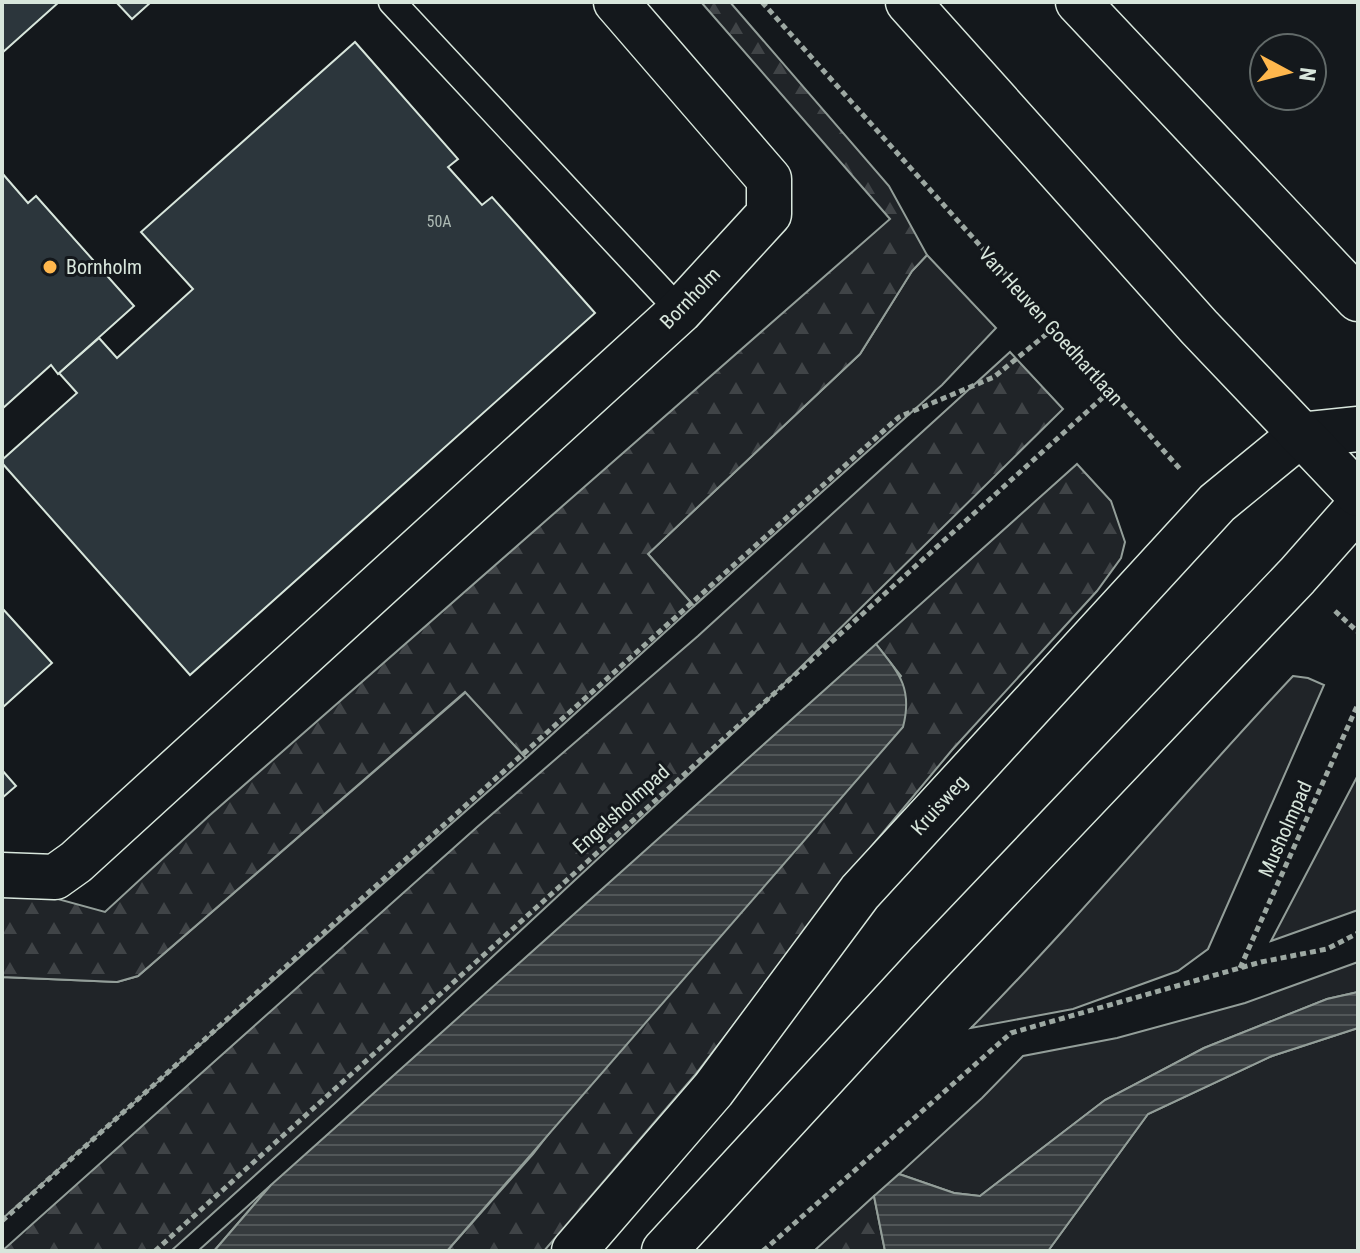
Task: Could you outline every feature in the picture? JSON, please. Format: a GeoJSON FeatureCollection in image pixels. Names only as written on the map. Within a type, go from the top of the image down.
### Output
{"type":"FeatureCollection","features":[{"type":"Feature","properties":{"kind":"street","name":"Bornholm"},"geometry":{"type":"LineString","coordinates":[[2,875],[55,877],[76,862],[680,311],[769,214],[769,179],[616,2]]}},
{"type":"Feature","properties":{"kind":"street"},"geometry":{"type":"LineString","coordinates":[[908,2],[1199,327],[1358,494]]}},
{"type":"Feature","properties":{"kind":"street"},"geometry":{"type":"LineString","coordinates":[[1078,2],[1358,299]]}},
{"type":"Feature","properties":{"kind":"street"},"geometry":{"type":"LineString","coordinates":[[1300,435],[1358,429]]}},
{"type":"Feature","properties":{"kind":"street","name":"Kruisweg"},"geometry":{"type":"LineString","coordinates":[[574,1251],[713,1090],[860,892],[1217,503],[1300,435]]}},
{"type":"Feature","properties":{"kind":"street"},"geometry":{"type":"LineString","coordinates":[[664,1251],[928,964],[1297,576],[1358,507]]}},
{"type":"Feature","properties":{"kind":"lane"},"geometry":{"type":"LineString","coordinates":[[392,2],[680,311]]}},
{"type":"Feature","properties":{"kind":"path","name":"Van Heuven Goedhartlaan"},"geometry":{"type":"LineString","coordinates":[[762,2],[1174,463],[1217,503]]}},
{"type":"Feature","properties":{"kind":"path"},"geometry":{"type":"LineString","coordinates":[[2,1221],[899,417],[994,377],[1054,328]]}},
{"type":"Feature","properties":{"kind":"path","name":"Engelsholmpad"},"geometry":{"type":"LineString","coordinates":[[155,1251],[1110,391]]}},
{"type":"Feature","properties":{"kind":"path"},"geometry":{"type":"LineString","coordinates":[[1297,576],[1358,632]]}},
{"type":"Feature","properties":{"kind":"path","name":"Musholmpad"},"geometry":{"type":"LineString","coordinates":[[1240,968],[1358,704]]}},
{"type":"Feature","properties":{"kind":"path"},"geometry":{"type":"LineString","coordinates":[[763,1251],[1011,1033],[1240,968],[1327,949],[1358,933]]}},
{"type":"Feature","properties":{"kind":"green space"},"geometry":{"type":"Polygon","coordinates":[[[701,2],[730,2],[889,186],[927,255],[912,271],[860,354],[648,554],[694,606],[526,758],[465,692],[138,976],[117,982],[2,977],[2,893],[25,890],[105,912],[210,815],[890,219],[701,2]]]}},
{"type":"Feature","properties":{"kind":"green space"},"geometry":{"type":"Polygon","coordinates":[[[927,255],[996,328],[942,385],[694,606],[648,554],[860,354],[912,271],[927,255]]]}},
{"type":"Feature","properties":{"kind":"green space"},"geometry":{"type":"Polygon","coordinates":[[[1010,352],[1063,409],[745,722],[171,1251],[2,1251],[476,828],[698,636],[1010,352]]]}},
{"type":"Feature","properties":{"kind":"green space"},"geometry":{"type":"Polygon","coordinates":[[[1077,464],[1111,501],[1125,542],[1121,558],[1097,591],[952,750],[871,847],[695,1075],[544,1251],[447,1251],[533,1154],[901,676],[876,644],[1077,464]]]}},
{"type":"Feature","properties":{"kind":"green space"},"geometry":{"type":"Polygon","coordinates":[[[1293,676],[1324,685],[1208,949],[1178,971],[1073,1009],[971,1028],[1053,942],[1293,676]]]}},
{"type":"Feature","properties":{"kind":"green space"},"geometry":{"type":"Polygon","coordinates":[[[466,692],[526,758],[2,1219],[2,977],[117,982],[138,976],[466,692]]]}},
{"type":"Feature","properties":{"kind":"green space"},"geometry":{"type":"Polygon","coordinates":[[[1358,775],[1358,910],[1271,941],[1358,775]]]}},
{"type":"Feature","properties":{"kind":"green space"},"geometry":{"type":"Polygon","coordinates":[[[1358,962],[1358,992],[1327,999],[1204,1048],[1105,1100],[980,1196],[954,1193],[899,1174],[1023,1056],[1117,1038],[1245,1003],[1358,962]]]}},
{"type":"Feature","properties":{"kind":"green space"},"geometry":{"type":"Polygon","coordinates":[[[1358,1028],[1358,1251],[1048,1251],[1148,1114],[1272,1056],[1358,1028]]]}},
{"type":"Feature","properties":{"kind":"green space"},"geometry":{"type":"Polygon","coordinates":[[[271,1185],[214,1251],[198,1251],[271,1185]]]}},
{"type":"Feature","properties":{"kind":"green space"},"geometry":{"type":"Polygon","coordinates":[[[874,1196],[885,1251],[814,1251],[874,1196]]]}},
{"type":"Feature","properties":{"kind":"shaded area"},"geometry":{"type":"Polygon","coordinates":[[[876,644],[905,691],[903,727],[447,1251],[214,1251],[271,1185],[876,644]]]}},
{"type":"Feature","properties":{"kind":"shaded area"},"geometry":{"type":"Polygon","coordinates":[[[1358,992],[1358,1028],[1272,1056],[1148,1114],[1048,1251],[885,1251],[874,1196],[899,1174],[954,1193],[980,1196],[1105,1100],[1204,1048],[1327,999],[1358,992]]]}},
{"type":"Feature","properties":{"kind":"building"},"geometry":{"type":"Polygon","coordinates":[[[2,2],[59,2],[2,53],[2,2]]]}},
{"type":"Feature","properties":{"kind":"building"},"geometry":{"type":"Polygon","coordinates":[[[116,2],[151,2],[132,19],[116,2]]]}},
{"type":"Feature","properties":{"kind":"building"},"geometry":{"type":"Polygon","coordinates":[[[355,42],[458,159],[448,167],[482,205],[492,197],[595,313],[190,675],[2,460],[77,393],[59,373],[99,338],[117,358],[193,289],[141,232],[355,42]]]}},
{"type":"Feature","properties":{"kind":"building","name":"Bornholm"},"geometry":{"type":"Polygon","coordinates":[[[2,173],[28,203],[36,196],[134,306],[58,374],[51,365],[2,409],[2,173]]]}},
{"type":"Feature","properties":{"kind":"building"},"geometry":{"type":"Polygon","coordinates":[[[2,608],[52,663],[2,708],[2,608]]]}},
{"type":"Feature","properties":{"kind":"building"},"geometry":{"type":"Polygon","coordinates":[[[2,770],[16,786],[2,798],[2,770]]]}},
{"type":"Feature","properties":{"kind":"place","name":"Bornholm"},"geometry":{"type":"Point","coordinates":[50,267]}}]}
